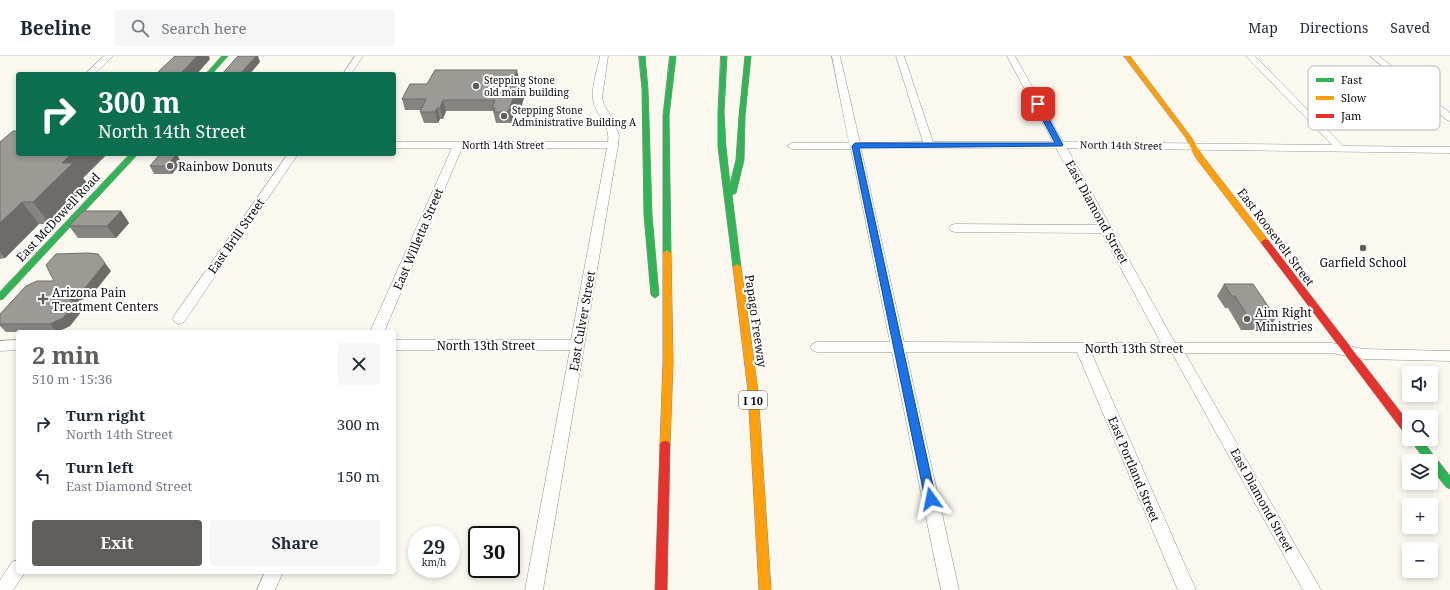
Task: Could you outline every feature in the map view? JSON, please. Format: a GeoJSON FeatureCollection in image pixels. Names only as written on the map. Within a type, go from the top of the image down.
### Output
{"type":"FeatureCollection","features":[{"type":"Feature","properties":{"kind":"main road"},"geometry":{"type":"LineString","coordinates":[[211,72],[225,56]]}},
{"type":"Feature","properties":{"kind":"main road"},"geometry":{"type":"LineString","coordinates":[[642,56],[645,89],[648,215],[653,284],[668,363]]}},
{"type":"Feature","properties":{"kind":"main road"},"geometry":{"type":"LineString","coordinates":[[661,590],[668,363],[666,116],[673,56]]}},
{"type":"Feature","properties":{"kind":"main road","name":"Papago Freeway"},"geometry":{"type":"LineString","coordinates":[[724,56],[721,115],[728,212],[750,363],[759,464],[765,590]]}},
{"type":"Feature","properties":{"kind":"main road"},"geometry":{"type":"LineString","coordinates":[[728,212],[740,160],[742,116],[748,56]]}},
{"type":"Feature","properties":{"kind":"main road","name":"East Roosevelt Street"},"geometry":{"type":"LineString","coordinates":[[1127,56],[1189,138],[1193,146],[1402,422]]}},
{"type":"Feature","properties":{"kind":"main road","name":"East McDowell Road"},"geometry":{"type":"LineString","coordinates":[[0,297],[132,156]]}},
{"type":"Feature","properties":{"kind":"main road"},"geometry":{"type":"LineString","coordinates":[[1420,446],[1450,484]]}},
{"type":"Feature","properties":{"kind":"street"},"geometry":{"type":"LineString","coordinates":[[91,72],[109,56]]}},
{"type":"Feature","properties":{"kind":"street"},"geometry":{"type":"LineString","coordinates":[[348,72],[359,56]]}},
{"type":"Feature","properties":{"kind":"street","name":"East Culver Street"},"geometry":{"type":"LineString","coordinates":[[534,590],[613,145],[613,131],[597,98],[604,56]]}},
{"type":"Feature","properties":{"kind":"street"},"geometry":{"type":"LineString","coordinates":[[836,56],[950,590]]}},
{"type":"Feature","properties":{"kind":"street"},"geometry":{"type":"LineString","coordinates":[[900,56],[930,145]]}},
{"type":"Feature","properties":{"kind":"street","name":"East Diamond Street"},"geometry":{"type":"LineString","coordinates":[[1011,56],[1106,229],[1312,590]]}},
{"type":"Feature","properties":{"kind":"street"},"geometry":{"type":"LineString","coordinates":[[1250,56],[1308,115]]}},
{"type":"Feature","properties":{"kind":"street"},"geometry":{"type":"LineString","coordinates":[[1374,56],[1386,66]]}},
{"type":"Feature","properties":{"kind":"street"},"geometry":{"type":"LineString","coordinates":[[1440,110],[1450,118]]}},
{"type":"Feature","properties":{"kind":"street"},"geometry":{"type":"LineString","coordinates":[[1322,130],[1340,148]]}},
{"type":"Feature","properties":{"kind":"street","name":"North 14th Street"},"geometry":{"type":"LineString","coordinates":[[396,145],[613,145]]}},
{"type":"Feature","properties":{"kind":"street","name":"East Willetta Street"},"geometry":{"type":"LineString","coordinates":[[378,330],[458,145]]}},
{"type":"Feature","properties":{"kind":"street","name":"North 14th Street"},"geometry":{"type":"LineString","coordinates":[[792,146],[1060,145],[1450,150]]}},
{"type":"Feature","properties":{"kind":"street","name":"East Brill Street"},"geometry":{"type":"LineString","coordinates":[[179,318],[292,156]]}},
{"type":"Feature","properties":{"kind":"street"},"geometry":{"type":"LineString","coordinates":[[955,228],[1106,229]]}},
{"type":"Feature","properties":{"kind":"street"},"geometry":{"type":"LineString","coordinates":[[0,346],[16,345]]}},
{"type":"Feature","properties":{"kind":"street","name":"North 13th Street"},"geometry":{"type":"LineString","coordinates":[[396,345],[578,345]]}},
{"type":"Feature","properties":{"kind":"street","name":"North 13th Street"},"geometry":{"type":"LineString","coordinates":[[817,347],[1332,348],[1364,354],[1450,356]]}},
{"type":"Feature","properties":{"kind":"street","name":"East Portland Street"},"geometry":{"type":"LineString","coordinates":[[1082,348],[1187,590]]}},
{"type":"Feature","properties":{"kind":"street"},"geometry":{"type":"LineString","coordinates":[[3,590],[16,571]]}},
{"type":"Feature","properties":{"kind":"street"},"geometry":{"type":"LineString","coordinates":[[266,590],[273,574]]}},
{"type":"Feature","properties":{"kind":"building"},"geometry":{"type":"Polygon","coordinates":[[[175,56],[197,56],[182,72],[158,72],[175,56]]]}},
{"type":"Feature","properties":{"kind":"building"},"geometry":{"type":"Polygon","coordinates":[[[238,56],[256,56],[242,72],[224,72],[238,56]]]}},
{"type":"Feature","properties":{"kind":"building"},"geometry":{"type":"Polygon","coordinates":[[[435,70],[517,70],[512,84],[523,84],[517,99],[513,99],[508,112],[494,112],[495,108],[492,108],[495,100],[443,100],[440,108],[437,108],[435,112],[420,112],[426,99],[402,99],[410,84],[427,84],[435,70]]]}},
{"type":"Feature","properties":{"kind":"building"},"geometry":{"type":"Polygon","coordinates":[[[13,131],[16,131],[16,156],[69,156],[62,163],[73,163],[33,202],[22,202],[0,223],[0,142],[13,131]]]}},
{"type":"Feature","properties":{"kind":"building"},"geometry":{"type":"Polygon","coordinates":[[[158,156],[175,156],[167,166],[150,166],[158,156]]]}},
{"type":"Feature","properties":{"kind":"building"},"geometry":{"type":"Polygon","coordinates":[[[83,211],[121,211],[107,226],[69,226],[83,211]]]}},
{"type":"Feature","properties":{"kind":"building"},"geometry":{"type":"Polygon","coordinates":[[[56,254],[98,254],[105,263],[85,288],[66,296],[75,304],[63,318],[50,324],[0,324],[0,314],[26,286],[37,281],[54,281],[46,265],[56,254]]]}},
{"type":"Feature","properties":{"kind":"building"},"geometry":{"type":"Polygon","coordinates":[[[1224,284],[1253,284],[1276,318],[1249,318],[1235,296],[1232,296],[1224,284]]]}},
{"type":"Feature","properties":{"kind":"traffic: fast"},"geometry":{"type":"LineString","coordinates":[[211,72],[225,56]]}},
{"type":"Feature","properties":{"kind":"traffic: fast"},"geometry":{"type":"LineString","coordinates":[[642,56],[645,89],[648,215],[655,295]]}},
{"type":"Feature","properties":{"kind":"traffic: fast"},"geometry":{"type":"LineString","coordinates":[[667,253],[666,116],[673,56]]}},
{"type":"Feature","properties":{"kind":"traffic: fast"},"geometry":{"type":"LineString","coordinates":[[724,56],[721,112],[722,147],[737,267]]}},
{"type":"Feature","properties":{"kind":"traffic: fast"},"geometry":{"type":"LineString","coordinates":[[732,193],[740,160],[742,116],[748,56]]}},
{"type":"Feature","properties":{"kind":"traffic: fast"},"geometry":{"type":"LineString","coordinates":[[0,297],[132,156]]}},
{"type":"Feature","properties":{"kind":"traffic: fast"},"geometry":{"type":"LineString","coordinates":[[1420,446],[1450,484]]}},
{"type":"Feature","properties":{"kind":"traffic: slow"},"geometry":{"type":"LineString","coordinates":[[1127,56],[1189,138],[1199,156],[1265,242]]}},
{"type":"Feature","properties":{"kind":"traffic: slow"},"geometry":{"type":"LineString","coordinates":[[665,445],[668,363],[667,253]]}},
{"type":"Feature","properties":{"kind":"traffic: slow"},"geometry":{"type":"LineString","coordinates":[[737,267],[753,391],[765,590]]}},
{"type":"Feature","properties":{"kind":"traffic: jam"},"geometry":{"type":"LineString","coordinates":[[1265,242],[1402,422]]}},
{"type":"Feature","properties":{"kind":"traffic: jam"},"geometry":{"type":"LineString","coordinates":[[661,590],[665,445]]}},
{"type":"Feature","properties":{"kind":"place","name":"Stepping Stone old main building"},"geometry":{"type":"Point","coordinates":[476,86]}},
{"type":"Feature","properties":{"kind":"place","name":"Stepping Stone Administrative Building A"},"geometry":{"type":"Point","coordinates":[504,116]}},
{"type":"Feature","properties":{"kind":"place","name":"Rainbow Donuts"},"geometry":{"type":"Point","coordinates":[170,166]}},
{"type":"Feature","properties":{"kind":"place","name":"Garfield School"},"geometry":{"type":"Point","coordinates":[1363,248]}},
{"type":"Feature","properties":{"kind":"place","name":"Arizona Pain Treatment Centers"},"geometry":{"type":"Point","coordinates":[43,299]}},
{"type":"Feature","properties":{"kind":"place","name":"Aim Right Ministries"},"geometry":{"type":"Point","coordinates":[1247,319]}},
{"type":"Feature","properties":{"kind":"route"},"geometry":{"type":"LineString","coordinates":[[931,499],[855,146],[1060,145],[1038,104]]}}]}
